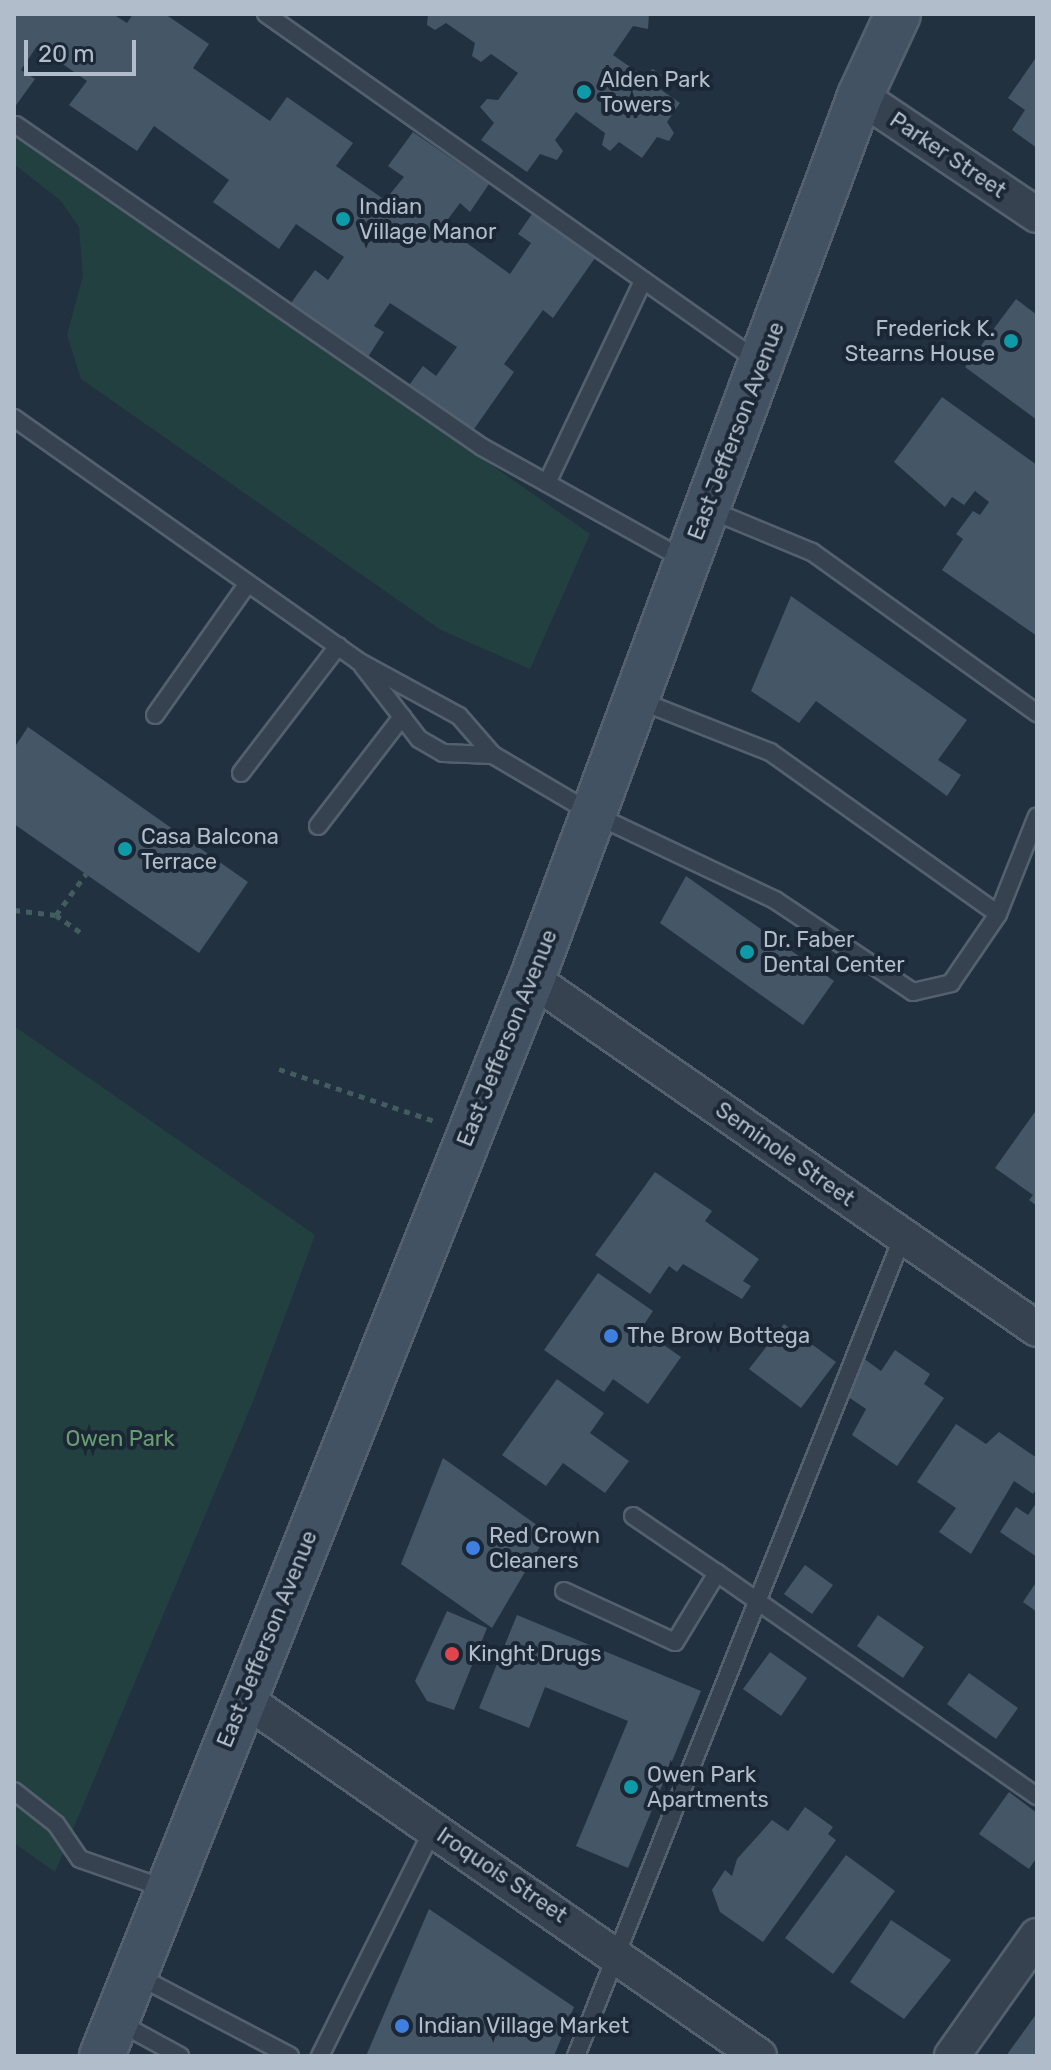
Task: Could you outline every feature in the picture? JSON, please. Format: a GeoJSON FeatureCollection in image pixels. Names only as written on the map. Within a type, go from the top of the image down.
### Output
{"type":"FeatureCollection","features":[{"type":"Feature","properties":{"kind":"main road","name":"East Jefferson Avenue"},"geometry":{"type":"LineString","coordinates":[[109,2038],[532,979],[860,96],[898,14]]}},
{"type":"Feature","properties":{"kind":"street","name":"Parker Street"},"geometry":{"type":"LineString","coordinates":[[860,96],[1037,215]]}},
{"type":"Feature","properties":{"kind":"street","name":"Seminole Street"},"geometry":{"type":"LineString","coordinates":[[532,979],[1037,1329]]}},
{"type":"Feature","properties":{"kind":"street","name":"Iroquois Street"},"geometry":{"type":"LineString","coordinates":[[243,1698],[615,1951],[759,2056]]}},
{"type":"Feature","properties":{"kind":"street"},"geometry":{"type":"LineString","coordinates":[[952,2056],[1037,1936]]}},
{"type":"Feature","properties":{"kind":"lane"},"geometry":{"type":"LineString","coordinates":[[266,14],[760,362]]}},
{"type":"Feature","properties":{"kind":"lane"},"geometry":{"type":"LineString","coordinates":[[16,125],[482,447],[687,561]]}},
{"type":"Feature","properties":{"kind":"lane"},"geometry":{"type":"LineString","coordinates":[[547,483],[643,281]]}},
{"type":"Feature","properties":{"kind":"lane"},"geometry":{"type":"LineString","coordinates":[[14,418],[358,661],[459,716],[493,755],[593,814],[775,900],[913,992],[951,983],[998,914],[1037,816]]}},
{"type":"Feature","properties":{"kind":"lane"},"geometry":{"type":"LineString","coordinates":[[706,508],[812,552],[1037,713]]}},
{"type":"Feature","properties":{"kind":"lane"},"geometry":{"type":"LineString","coordinates":[[155,715],[248,583]]}},
{"type":"Feature","properties":{"kind":"lane"},"geometry":{"type":"LineString","coordinates":[[241,773],[338,646]]}},
{"type":"Feature","properties":{"kind":"lane"},"geometry":{"type":"LineString","coordinates":[[358,661],[419,739],[443,753],[493,755]]}},
{"type":"Feature","properties":{"kind":"lane"},"geometry":{"type":"LineString","coordinates":[[636,699],[770,752],[998,914]]}},
{"type":"Feature","properties":{"kind":"lane"},"geometry":{"type":"LineString","coordinates":[[318,826],[402,717]]}},
{"type":"Feature","properties":{"kind":"lane"},"geometry":{"type":"LineString","coordinates":[[576,2056],[615,1951],[903,1236]]}},
{"type":"Feature","properties":{"kind":"lane"},"geometry":{"type":"LineString","coordinates":[[633,1516],[757,1599],[1037,1796]]}},
{"type":"Feature","properties":{"kind":"lane"},"geometry":{"type":"LineString","coordinates":[[564,1591],[675,1642],[717,1573]]}},
{"type":"Feature","properties":{"kind":"lane"},"geometry":{"type":"LineString","coordinates":[[14,1791],[56,1824],[80,1859],[167,1889]]}},
{"type":"Feature","properties":{"kind":"lane"},"geometry":{"type":"LineString","coordinates":[[320,2056],[433,1829]]}},
{"type":"Feature","properties":{"kind":"lane"},"geometry":{"type":"LineString","coordinates":[[134,1974],[290,2056]]}},
{"type":"Feature","properties":{"kind":"lane"},"geometry":{"type":"LineString","coordinates":[[109,2038],[180,2056]]}},
{"type":"Feature","properties":{"kind":"path"},"geometry":{"type":"LineString","coordinates":[[56,915],[86,874]]}},
{"type":"Feature","properties":{"kind":"path"},"geometry":{"type":"LineString","coordinates":[[14,910],[56,915],[80,932]]}},
{"type":"Feature","properties":{"kind":"path"},"geometry":{"type":"LineString","coordinates":[[279,1069],[388,1102],[469,1136]]}},
{"type":"Feature","properties":{"kind":"green space"},"geometry":{"type":"Polygon","coordinates":[[[14,130],[590,534],[530,669],[441,630],[81,379],[67,335],[83,276],[79,227],[60,200],[14,164],[14,130]]]}},
{"type":"Feature","properties":{"kind":"green space","name":"Owen Park"},"geometry":{"type":"Polygon","coordinates":[[[14,1026],[315,1235],[254,1399],[55,1872],[14,1843],[14,1026]]]}},
{"type":"Feature","properties":{"kind":"building","name":"Indian Village Manor"},"geometry":{"type":"Polygon","coordinates":[[[14,14],[113,14],[127,23],[133,14],[165,14],[209,44],[193,68],[270,121],[287,97],[353,143],[336,166],[385,200],[404,177],[388,166],[413,132],[489,184],[470,212],[460,203],[443,226],[510,274],[531,243],[518,234],[532,214],[595,258],[553,318],[543,310],[504,364],[514,372],[472,432],[407,388],[423,366],[436,376],[457,347],[390,303],[374,326],[384,332],[366,360],[288,307],[315,270],[328,280],[344,257],[296,224],[279,249],[213,202],[229,180],[154,126],[137,151],[69,105],[87,81],[37,46],[21,70],[35,79],[14,108],[14,14]]]}},
{"type":"Feature","properties":{"kind":"building","name":"Alden Park Towers"},"geometry":{"type":"Polygon","coordinates":[[[428,14],[649,14],[648,29],[633,26],[613,55],[643,76],[653,69],[661,75],[657,87],[680,103],[667,122],[674,133],[669,141],[657,137],[642,158],[619,142],[610,151],[602,145],[605,133],[576,112],[555,140],[563,151],[557,160],[540,154],[527,172],[481,140],[494,123],[480,107],[487,99],[498,100],[518,73],[491,54],[481,62],[472,56],[475,43],[446,23],[435,30],[427,25],[428,14]]]}},
{"type":"Feature","properties":{"kind":"building"},"geometry":{"type":"Polygon","coordinates":[[[1037,56],[1037,148],[1012,130],[1025,110],[1008,98],[1037,56]]]}},
{"type":"Feature","properties":{"kind":"building","name":"Frederick K. Stearns House"},"geometry":{"type":"Polygon","coordinates":[[[1016,299],[1037,315],[1037,420],[965,367],[1016,299]]]}},
{"type":"Feature","properties":{"kind":"building"},"geometry":{"type":"Polygon","coordinates":[[[942,397],[1037,465],[1037,636],[942,570],[963,539],[956,534],[973,511],[980,515],[989,502],[975,491],[964,505],[952,497],[945,507],[894,462],[942,397]]]}},
{"type":"Feature","properties":{"kind":"building"},"geometry":{"type":"Polygon","coordinates":[[[791,596],[967,720],[938,760],[961,775],[947,796],[816,701],[799,723],[751,691],[791,596]]]}},
{"type":"Feature","properties":{"kind":"building","name":"Casa Balcona Terrace"},"geometry":{"type":"Polygon","coordinates":[[[28,727],[248,882],[199,953],[14,824],[14,748],[28,727]]]}},
{"type":"Feature","properties":{"kind":"building","name":"Dr. Faber Dental Center"},"geometry":{"type":"Polygon","coordinates":[[[686,876],[834,981],[803,1025],[660,923],[686,876]]]}},
{"type":"Feature","properties":{"kind":"building"},"geometry":{"type":"Polygon","coordinates":[[[1037,1109],[1037,1206],[1029,1200],[1033,1195],[995,1168],[1037,1109]]]}},
{"type":"Feature","properties":{"kind":"building"},"geometry":{"type":"Polygon","coordinates":[[[655,1172],[712,1211],[705,1221],[759,1259],[743,1281],[751,1286],[742,1299],[683,1264],[677,1272],[669,1266],[650,1294],[595,1255],[655,1172]]]}},
{"type":"Feature","properties":{"kind":"building"},"geometry":{"type":"Polygon","coordinates":[[[598,1273],[653,1311],[641,1329],[681,1357],[648,1404],[613,1379],[604,1392],[544,1350],[598,1273]]]}},
{"type":"Feature","properties":{"kind":"building"},"geometry":{"type":"Polygon","coordinates":[[[784,1324],[836,1362],[801,1408],[749,1369],[784,1324]]]}},
{"type":"Feature","properties":{"kind":"building"},"geometry":{"type":"Polygon","coordinates":[[[895,1350],[930,1374],[924,1384],[944,1398],[897,1466],[852,1435],[866,1409],[844,1394],[859,1355],[881,1371],[895,1350]]]}},
{"type":"Feature","properties":{"kind":"building"},"geometry":{"type":"Polygon","coordinates":[[[557,1379],[604,1413],[590,1433],[629,1461],[605,1493],[563,1463],[546,1486],[502,1455],[557,1379]]]}},
{"type":"Feature","properties":{"kind":"building"},"geometry":{"type":"Polygon","coordinates":[[[956,1424],[986,1444],[999,1432],[1037,1458],[1037,1488],[1033,1494],[1014,1481],[971,1554],[939,1532],[956,1508],[917,1482],[956,1424]]]}},
{"type":"Feature","properties":{"kind":"building","name":"Red Crown Cleaners"},"geometry":{"type":"Polygon","coordinates":[[[443,1458],[548,1533],[492,1628],[401,1564],[443,1458]]]}},
{"type":"Feature","properties":{"kind":"building"},"geometry":{"type":"Polygon","coordinates":[[[1037,1502],[1037,1557],[1000,1532],[1016,1507],[1028,1515],[1037,1502]]]}},
{"type":"Feature","properties":{"kind":"building"},"geometry":{"type":"Polygon","coordinates":[[[805,1565],[833,1585],[812,1614],[784,1594],[805,1565]]]}},
{"type":"Feature","properties":{"kind":"building"},"geometry":{"type":"Polygon","coordinates":[[[1037,1581],[1037,1612],[1023,1602],[1037,1581]]]}},
{"type":"Feature","properties":{"kind":"building","name":"Kinght Drugs"},"geometry":{"type":"Polygon","coordinates":[[[447,1611],[487,1628],[454,1710],[427,1701],[415,1681],[447,1611]]]}},
{"type":"Feature","properties":{"kind":"building","name":"Owen Park Apartments"},"geometry":{"type":"Polygon","coordinates":[[[517,1615],[701,1691],[628,1868],[576,1846],[628,1721],[545,1687],[529,1728],[479,1708],[517,1615]]]}},
{"type":"Feature","properties":{"kind":"building"},"geometry":{"type":"Polygon","coordinates":[[[878,1615],[924,1647],[903,1678],[857,1646],[878,1615]]]}},
{"type":"Feature","properties":{"kind":"building"},"geometry":{"type":"Polygon","coordinates":[[[770,1652],[807,1678],[781,1716],[743,1689],[770,1652]]]}},
{"type":"Feature","properties":{"kind":"building"},"geometry":{"type":"Polygon","coordinates":[[[969,1673],[1018,1708],[996,1739],[947,1704],[969,1673]]]}},
{"type":"Feature","properties":{"kind":"building"},"geometry":{"type":"Polygon","coordinates":[[[1009,1792],[1037,1813],[1037,1857],[1029,1869],[979,1834],[1009,1792]]]}},
{"type":"Feature","properties":{"kind":"building"},"geometry":{"type":"Polygon","coordinates":[[[805,1807],[833,1827],[828,1834],[836,1840],[763,1942],[720,1912],[712,1890],[725,1870],[732,1876],[737,1859],[772,1820],[788,1831],[805,1807]]]}},
{"type":"Feature","properties":{"kind":"building"},"geometry":{"type":"Polygon","coordinates":[[[846,1855],[895,1891],[833,1974],[785,1938],[846,1855]]]}},
{"type":"Feature","properties":{"kind":"building"},"geometry":{"type":"Polygon","coordinates":[[[429,1909],[574,2007],[554,2056],[366,2056],[429,1909]]]}},
{"type":"Feature","properties":{"kind":"building"},"geometry":{"type":"Polygon","coordinates":[[[891,1920],[951,1960],[904,2019],[850,1982],[891,1920]]]}},
{"type":"Feature","properties":{"kind":"building"},"geometry":{"type":"Polygon","coordinates":[[[1037,2013],[1037,2056],[1006,2056],[1037,2013]]]}},
{"type":"Feature","properties":{"kind":"place","name":"Alden Park Towers"},"geometry":{"type":"Point","coordinates":[584,92]}},
{"type":"Feature","properties":{"kind":"place","name":"Indian Village Manor"},"geometry":{"type":"Point","coordinates":[343,219]}},
{"type":"Feature","properties":{"kind":"place","name":"Frederick K. Stearns House"},"geometry":{"type":"Point","coordinates":[1011,341]}},
{"type":"Feature","properties":{"kind":"place","name":"Casa Balcona Terrace"},"geometry":{"type":"Point","coordinates":[125,849]}},
{"type":"Feature","properties":{"kind":"place","name":"Dr. Faber Dental Center"},"geometry":{"type":"Point","coordinates":[747,952]}},
{"type":"Feature","properties":{"kind":"place","name":"The Brow Bottega"},"geometry":{"type":"Point","coordinates":[611,1336]}},
{"type":"Feature","properties":{"kind":"place","name":"Red Crown Cleaners"},"geometry":{"type":"Point","coordinates":[473,1548]}},
{"type":"Feature","properties":{"kind":"place","name":"Kinght Drugs"},"geometry":{"type":"Point","coordinates":[452,1654]}},
{"type":"Feature","properties":{"kind":"place","name":"Owen Park Apartments"},"geometry":{"type":"Point","coordinates":[631,1787]}},
{"type":"Feature","properties":{"kind":"place","name":"Indian Village Market"},"geometry":{"type":"Point","coordinates":[402,2026]}}]}
